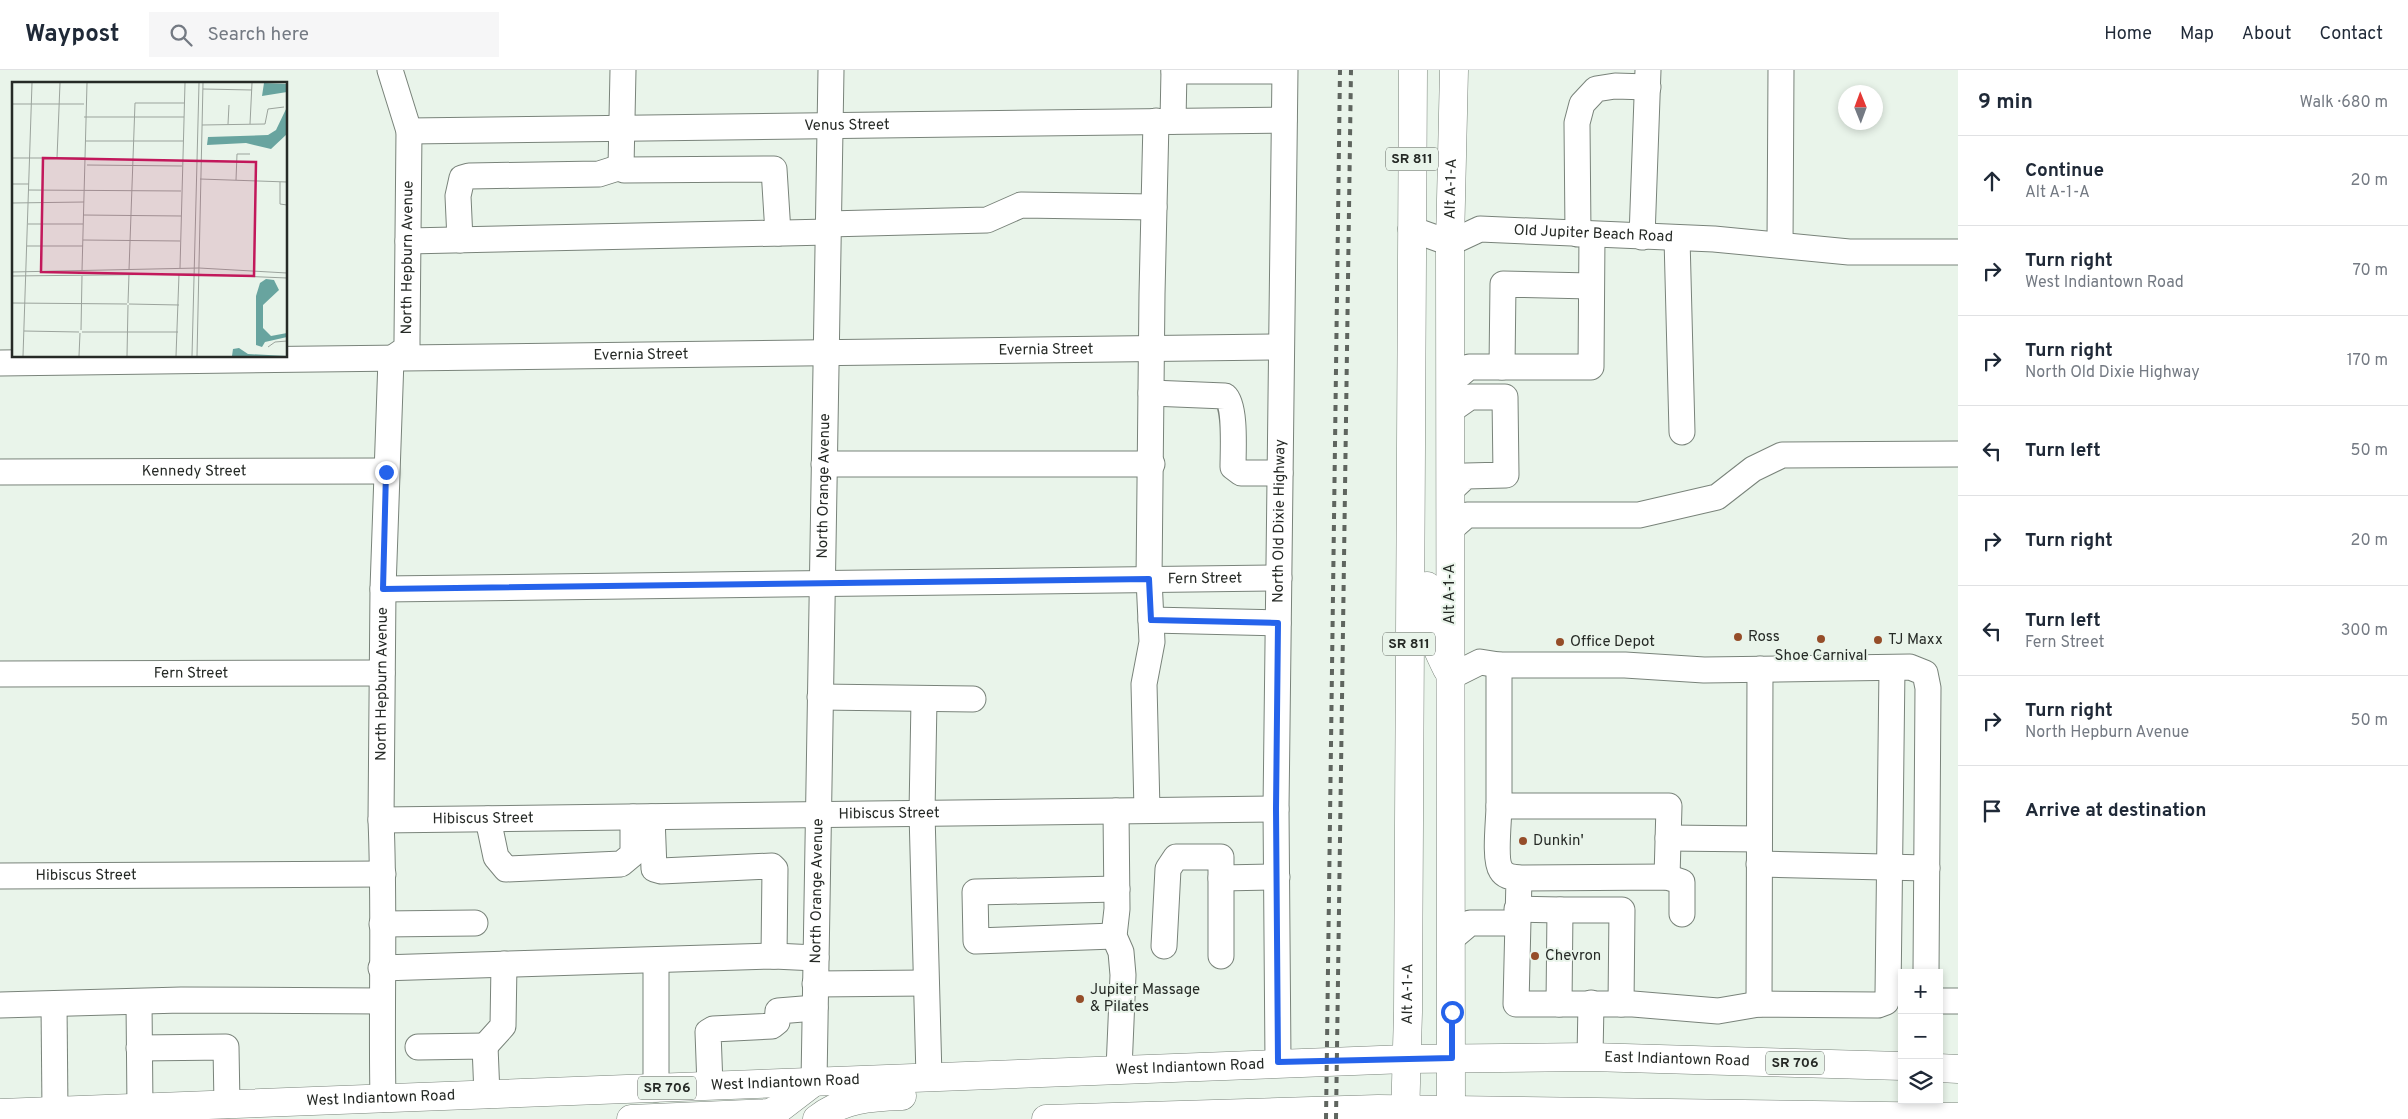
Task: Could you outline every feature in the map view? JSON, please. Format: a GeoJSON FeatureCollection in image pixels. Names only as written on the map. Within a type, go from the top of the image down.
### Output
{"type":"FeatureCollection","features":[{"type":"Feature","properties":{"kind":"main road","name":"Alt A-1-A"},"geometry":{"type":"LineString","coordinates":[[1405,1114],[1408,1012],[1413,70]]}},
{"type":"Feature","properties":{"kind":"main road","name":"Alt A-1-A"},"geometry":{"type":"LineString","coordinates":[[1452,1114],[1450,243],[1454,70]]}},
{"type":"Feature","properties":{"kind":"main road"},"geometry":{"type":"LineString","coordinates":[[1410,472],[1427,509],[1427,619],[1432,639],[1450,677]]}},
{"type":"Feature","properties":{"kind":"main road","name":"East Indiantown Road"},"geometry":{"type":"LineString","coordinates":[[1452,1058],[1590,1057],[1898,1066]]}},
{"type":"Feature","properties":{"kind":"main road","name":"West Indiantown Road"},"geometry":{"type":"LineString","coordinates":[[0,1113],[487,1096],[1278,1062],[1452,1058]]}},
{"type":"Feature","properties":{"kind":"main road"},"geometry":{"type":"LineString","coordinates":[[1943,1068],[1958,1069]]}},
{"type":"Feature","properties":{"kind":"main road"},"geometry":{"type":"LineString","coordinates":[[817,1119],[828,1110],[848,1102],[877,1097],[1004,1092],[1038,1087],[1063,1071]]}},
{"type":"Feature","properties":{"kind":"main road"},"geometry":{"type":"LineString","coordinates":[[631,1119],[769,1113],[780,1108],[814,1082]]}},
{"type":"Feature","properties":{"kind":"main road"},"geometry":{"type":"LineString","coordinates":[[1046,1119],[1405,1114],[1706,1116],[1924,1111],[1958,1117]]}},
{"type":"Feature","properties":{"kind":"street","name":"North Hepburn Avenue"},"geometry":{"type":"LineString","coordinates":[[384,1100],[381,820],[386,472],[391,358],[407,348],[409,131],[390,70]]}},
{"type":"Feature","properties":{"kind":"street"},"geometry":{"type":"LineString","coordinates":[[621,168],[623,70]]}},
{"type":"Feature","properties":{"kind":"street","name":"North Orange Avenue"},"geometry":{"type":"LineString","coordinates":[[814,1082],[831,70]]}},
{"type":"Feature","properties":{"kind":"street"},"geometry":{"type":"LineString","coordinates":[[1147,810],[1144,684],[1152,642],[1149,579],[1154,207],[1165,121],[1174,71],[1284,70]]}},
{"type":"Feature","properties":{"kind":"street","name":"North Old Dixie Highway"},"geometry":{"type":"LineString","coordinates":[[1278,1062],[1276,809],[1284,70]]}},
{"type":"Feature","properties":{"kind":"street"},"geometry":{"type":"LineString","coordinates":[[1780,244],[1781,70]]}},
{"type":"Feature","properties":{"kind":"street"},"geometry":{"type":"LineString","coordinates":[[1450,383],[1469,367],[1590,367],[1591,286],[1585,235],[1577,123],[1582,104],[1596,89],[1648,79],[1642,237]]}},
{"type":"Feature","properties":{"kind":"street","name":"Venus Street"},"geometry":{"type":"LineString","coordinates":[[409,131],[1284,120]]}},
{"type":"Feature","properties":{"kind":"street"},"geometry":{"type":"LineString","coordinates":[[460,240],[458,196],[462,178],[469,176],[600,174],[621,168],[624,170],[774,169],[778,233]]}},
{"type":"Feature","properties":{"kind":"street"},"geometry":{"type":"LineString","coordinates":[[408,241],[778,233],[828,228],[988,220],[1001,216],[1021,205],[1154,207]]}},
{"type":"Feature","properties":{"kind":"street"},"geometry":{"type":"LineString","coordinates":[[1412,229],[1450,243]]}},
{"type":"Feature","properties":{"kind":"street","name":"Old Jupiter Beach Road"},"geometry":{"type":"LineString","coordinates":[[1450,243],[1480,230],[1780,244],[1849,252],[1958,252]]}},
{"type":"Feature","properties":{"kind":"street"},"geometry":{"type":"LineString","coordinates":[[1677,238],[1682,432]]}},
{"type":"Feature","properties":{"kind":"street"},"geometry":{"type":"LineString","coordinates":[[1502,367],[1503,284],[1591,286]]}},
{"type":"Feature","properties":{"kind":"street","name":"Evernia Street"},"geometry":{"type":"LineString","coordinates":[[0,363],[1281,347]]}},
{"type":"Feature","properties":{"kind":"street"},"geometry":{"type":"LineString","coordinates":[[1151,393],[1226,396],[1232,409],[1234,467],[1236,470],[1241,473],[1280,473]]}},
{"type":"Feature","properties":{"kind":"street"},"geometry":{"type":"LineString","coordinates":[[1450,411],[1470,396],[1505,397],[1506,475],[1466,476],[1450,491]]}},
{"type":"Feature","properties":{"kind":"street"},"geometry":{"type":"LineString","coordinates":[[1450,530],[1467,515],[1639,515],[1684,505],[1717,497],[1753,469],[1782,455],[1958,454]]}},
{"type":"Feature","properties":{"kind":"street"},"geometry":{"type":"LineString","coordinates":[[824,464],[1152,464]]}},
{"type":"Feature","properties":{"kind":"street","name":"Kennedy Street"},"geometry":{"type":"LineString","coordinates":[[0,472],[386,472]]}},
{"type":"Feature","properties":{"kind":"street","name":"Fern Street"},"geometry":{"type":"LineString","coordinates":[[383,589],[1279,578]]}},
{"type":"Feature","properties":{"kind":"street"},"geometry":{"type":"LineString","coordinates":[[1151,620],[1278,623]]}},
{"type":"Feature","properties":{"kind":"street"},"geometry":{"type":"LineString","coordinates":[[1450,677],[1480,662],[1499,665],[1625,665],[1704,670],[1910,667],[1925,673],[1928,688],[1926,969]]}},
{"type":"Feature","properties":{"kind":"street"},"geometry":{"type":"LineString","coordinates":[[1499,665],[1498,860],[1500,870],[1508,877],[1519,878],[1667,877],[1682,882],[1682,914]]}},
{"type":"Feature","properties":{"kind":"street"},"geometry":{"type":"LineString","coordinates":[[1519,878],[1516,1004],[1621,1004],[1718,1011],[1759,1004],[1878,1005],[1886,1002],[1888,994],[1892,668]]}},
{"type":"Feature","properties":{"kind":"street"},"geometry":{"type":"LineString","coordinates":[[1759,1004],[1760,670]]}},
{"type":"Feature","properties":{"kind":"street","name":"Fern Street"},"geometry":{"type":"LineString","coordinates":[[0,674],[382,673]]}},
{"type":"Feature","properties":{"kind":"street"},"geometry":{"type":"LineString","coordinates":[[820,697],[973,700]]}},
{"type":"Feature","properties":{"kind":"street"},"geometry":{"type":"LineString","coordinates":[[924,700],[922,814],[929,1077]]}},
{"type":"Feature","properties":{"kind":"street"},"geometry":{"type":"LineString","coordinates":[[1499,806],[1669,806],[1667,877]]}},
{"type":"Feature","properties":{"kind":"street","name":"Hibiscus Street"},"geometry":{"type":"LineString","coordinates":[[381,820],[1276,809]]}},
{"type":"Feature","properties":{"kind":"street"},"geometry":{"type":"LineString","coordinates":[[1116,811],[1118,909],[1114,936],[1122,952],[1123,975],[1119,1069]]}},
{"type":"Feature","properties":{"kind":"street"},"geometry":{"type":"LineString","coordinates":[[488,819],[496,857],[506,869],[621,864],[633,854],[642,817]]}},
{"type":"Feature","properties":{"kind":"street"},"geometry":{"type":"LineString","coordinates":[[642,817],[654,868],[661,871],[768,866],[775,869],[774,956]]}},
{"type":"Feature","properties":{"kind":"street"},"geometry":{"type":"LineString","coordinates":[[1668,838],[1759,839]]}},
{"type":"Feature","properties":{"kind":"street"},"geometry":{"type":"LineString","coordinates":[[1164,946],[1168,868],[1176,857],[1221,857],[1221,956]]}},
{"type":"Feature","properties":{"kind":"street"},"geometry":{"type":"LineString","coordinates":[[1759,864],[1927,868]]}},
{"type":"Feature","properties":{"kind":"street","name":"Hibiscus Street"},"geometry":{"type":"LineString","coordinates":[[0,876],[383,874]]}},
{"type":"Feature","properties":{"kind":"street"},"geometry":{"type":"LineString","coordinates":[[1221,878],[1277,877]]}},
{"type":"Feature","properties":{"kind":"street"},"geometry":{"type":"LineString","coordinates":[[1114,936],[976,941],[975,892],[1117,889]]}},
{"type":"Feature","properties":{"kind":"street"},"geometry":{"type":"LineString","coordinates":[[1451,939],[1470,924],[1517,916],[1560,910],[1622,910],[1621,1004]]}},
{"type":"Feature","properties":{"kind":"street"},"geometry":{"type":"LineString","coordinates":[[1559,1004],[1560,910]]}},
{"type":"Feature","properties":{"kind":"street"},"geometry":{"type":"LineString","coordinates":[[382,924],[475,923]]}},
{"type":"Feature","properties":{"kind":"street"},"geometry":{"type":"LineString","coordinates":[[382,968],[774,956],[816,958]]}},
{"type":"Feature","properties":{"kind":"street"},"geometry":{"type":"LineString","coordinates":[[656,960],[656,1089]]}},
{"type":"Feature","properties":{"kind":"street"},"geometry":{"type":"LineString","coordinates":[[487,1096],[485,1046],[503,1026],[504,964]]}},
{"type":"Feature","properties":{"kind":"street"},"geometry":{"type":"LineString","coordinates":[[710,1086],[708,1032],[713,1029],[772,1026],[777,1022],[778,1011],[815,996],[926,983]]}},
{"type":"Feature","properties":{"kind":"street"},"geometry":{"type":"LineString","coordinates":[[0,1005],[139,1002],[382,1001]]}},
{"type":"Feature","properties":{"kind":"street"},"geometry":{"type":"LineString","coordinates":[[1943,1001],[1958,1002]]}},
{"type":"Feature","properties":{"kind":"street"},"geometry":{"type":"LineString","coordinates":[[139,1002],[140,1108]]}},
{"type":"Feature","properties":{"kind":"street"},"geometry":{"type":"LineString","coordinates":[[1590,1057],[1591,1003]]}},
{"type":"Feature","properties":{"kind":"street"},"geometry":{"type":"LineString","coordinates":[[54,1004],[55,1111]]}},
{"type":"Feature","properties":{"kind":"street"},"geometry":{"type":"LineString","coordinates":[[139,1048],[226,1046],[226,1105]]}},
{"type":"Feature","properties":{"kind":"street"},"geometry":{"type":"LineString","coordinates":[[418,1047],[485,1046]]}},
{"type":"Feature","properties":{"kind":"railway"},"geometry":{"type":"LineString","coordinates":[[1326,1119],[1340,70]]}},
{"type":"Feature","properties":{"kind":"railway"},"geometry":{"type":"LineString","coordinates":[[1336,1119],[1351,70]]}},
{"type":"Feature","properties":{"kind":"place","name":"Ross"},"geometry":{"type":"Point","coordinates":[1738,637]}},
{"type":"Feature","properties":{"kind":"place","name":"Shoe Carnival"},"geometry":{"type":"Point","coordinates":[1821,639]}},
{"type":"Feature","properties":{"kind":"place","name":"TJ Maxx"},"geometry":{"type":"Point","coordinates":[1878,640]}},
{"type":"Feature","properties":{"kind":"place","name":"Office Depot"},"geometry":{"type":"Point","coordinates":[1560,642]}},
{"type":"Feature","properties":{"kind":"place","name":"Dunkin'"},"geometry":{"type":"Point","coordinates":[1523,841]}},
{"type":"Feature","properties":{"kind":"place","name":"Chevron"},"geometry":{"type":"Point","coordinates":[1535,956]}},
{"type":"Feature","properties":{"kind":"place","name":"Jupiter Massage & Pilates"},"geometry":{"type":"Point","coordinates":[1080,999]}},
{"type":"Feature","properties":{"kind":"route"},"geometry":{"type":"LineString","coordinates":[[386,472],[383,589],[1149,579],[1151,620],[1278,623],[1276,809],[1278,1062],[1452,1058],[1452,1012]]}}]}
